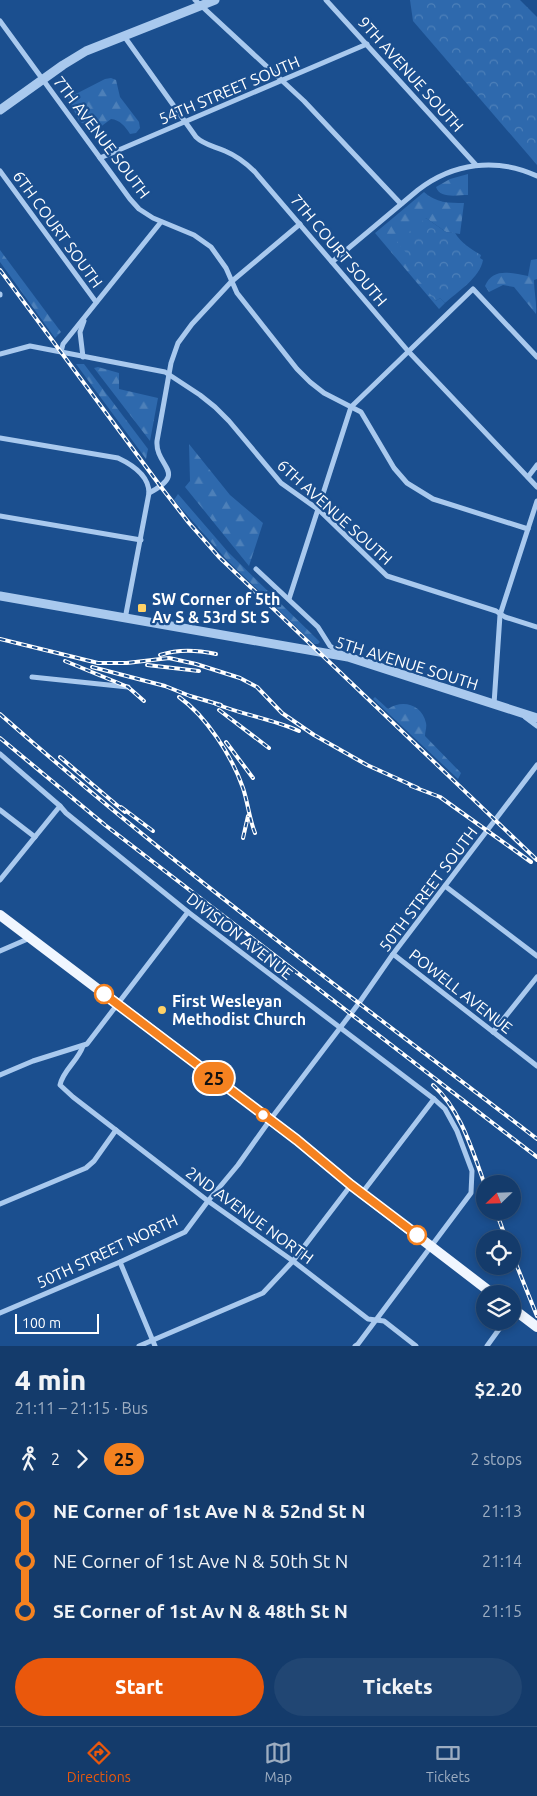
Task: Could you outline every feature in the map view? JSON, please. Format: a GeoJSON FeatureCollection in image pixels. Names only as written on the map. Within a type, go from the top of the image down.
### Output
{"type":"FeatureCollection","features":[{"type":"Feature","properties":{"kind":"main road"},"geometry":{"type":"LineString","coordinates":[[0,914],[482,1285]]}},
{"type":"Feature","properties":{"kind":"main road"},"geometry":{"type":"LineString","coordinates":[[521,1316],[537,1327]]}},
{"type":"Feature","properties":{"kind":"street"},"geometry":{"type":"LineString","coordinates":[[0,110],[78,55],[198,3],[215,0]]}},
{"type":"Feature","properties":{"kind":"street","name":"9TH AVENUE SOUTH"},"geometry":{"type":"LineString","coordinates":[[326,0],[476,165]]}},
{"type":"Feature","properties":{"kind":"street"},"geometry":{"type":"LineString","coordinates":[[198,3],[313,110],[401,204]]}},
{"type":"Feature","properties":{"kind":"street","name":"7TH AVENUE SOUTH"},"geometry":{"type":"LineString","coordinates":[[0,21],[134,204],[146,214],[161,222],[189,232],[207,244],[222,260],[238,293],[303,376],[324,393],[361,412],[398,473],[419,492],[433,499],[528,530]]}},
{"type":"Feature","properties":{"kind":"street","name":"7TH COURT SOUTH"},"geometry":{"type":"LineString","coordinates":[[123,35],[184,122],[200,141],[232,154],[250,166],[408,351],[537,487]]}},
{"type":"Feature","properties":{"kind":"street","name":"54TH STREET SOUTH"},"geometry":{"type":"LineString","coordinates":[[100,158],[367,44]]}},
{"type":"Feature","properties":{"kind":"street"},"geometry":{"type":"LineString","coordinates":[[332,262],[435,178],[455,170],[476,165],[507,166],[537,176]]}},
{"type":"Feature","properties":{"kind":"street","name":"6TH COURT SOUTH"},"geometry":{"type":"LineString","coordinates":[[0,171],[96,302]]}},
{"type":"Feature","properties":{"kind":"street"},"geometry":{"type":"LineString","coordinates":[[61,352],[63,344],[161,222]]}},
{"type":"Feature","properties":{"kind":"street"},"geometry":{"type":"LineString","coordinates":[[150,493],[161,487],[169,475],[167,467],[158,452],[157,445],[169,374],[178,343],[192,324],[232,282],[300,224]]}},
{"type":"Feature","properties":{"kind":"street"},"geometry":{"type":"LineString","coordinates":[[289,599],[351,407],[408,351],[473,289],[537,357]]}},
{"type":"Feature","properties":{"kind":"street"},"geometry":{"type":"LineString","coordinates":[[83,357],[80,332],[86,316]]}},
{"type":"Feature","properties":{"kind":"street","name":"6TH AVENUE SOUTH"},"geometry":{"type":"LineString","coordinates":[[0,354],[30,346],[169,374],[215,407],[281,483],[319,510],[387,576],[496,611],[500,615],[537,627]]}},
{"type":"Feature","properties":{"kind":"street"},"geometry":{"type":"LineString","coordinates":[[0,360],[7,353]]}},
{"type":"Feature","properties":{"kind":"street"},"geometry":{"type":"LineString","coordinates":[[0,438],[118,458],[130,463],[148,482],[150,493],[125,618]]}},
{"type":"Feature","properties":{"kind":"street"},"geometry":{"type":"LineString","coordinates":[[528,478],[537,465]]}},
{"type":"Feature","properties":{"kind":"street"},"geometry":{"type":"LineString","coordinates":[[494,705],[500,615],[537,501]]}},
{"type":"Feature","properties":{"kind":"street"},"geometry":{"type":"LineString","coordinates":[[0,516],[141,540]]}},
{"type":"Feature","properties":{"kind":"street"},"geometry":{"type":"LineString","coordinates":[[256,569],[318,628],[330,646],[348,657]]}},
{"type":"Feature","properties":{"kind":"street","name":"5TH AVENUE SOUTH"},"geometry":{"type":"LineString","coordinates":[[0,596],[348,657],[537,718]]}},
{"type":"Feature","properties":{"kind":"street"},"geometry":{"type":"LineString","coordinates":[[32,677],[128,687]]}},
{"type":"Feature","properties":{"kind":"street"},"geometry":{"type":"LineString","coordinates":[[521,713],[537,726]]}},
{"type":"Feature","properties":{"kind":"street","name":"DIVISION AVENUE"},"geometry":{"type":"LineString","coordinates":[[0,754],[66,813],[188,912],[446,1110],[457,1131],[472,1171],[473,1188],[378,1320],[355,1346]]}},
{"type":"Feature","properties":{"kind":"street","name":"50TH STREET SOUTH"},"geometry":{"type":"LineString","coordinates":[[340,1028],[393,954],[537,765]]}},
{"type":"Feature","properties":{"kind":"street"},"geometry":{"type":"LineString","coordinates":[[0,880],[60,806]]}},
{"type":"Feature","properties":{"kind":"street"},"geometry":{"type":"LineString","coordinates":[[0,810],[34,837]]}},
{"type":"Feature","properties":{"kind":"street"},"geometry":{"type":"LineString","coordinates":[[445,886],[537,956]]}},
{"type":"Feature","properties":{"kind":"street"},"geometry":{"type":"LineString","coordinates":[[0,1075],[33,1061],[86,1044],[188,912]]}},
{"type":"Feature","properties":{"kind":"street"},"geometry":{"type":"LineString","coordinates":[[0,951],[31,938]]}},
{"type":"Feature","properties":{"kind":"street","name":"POWELL AVENUE"},"geometry":{"type":"LineString","coordinates":[[393,954],[537,1066]]}},
{"type":"Feature","properties":{"kind":"street"},"geometry":{"type":"LineString","coordinates":[[493,1032],[537,977]]}},
{"type":"Feature","properties":{"kind":"street","name":"50TH STREET NORTH"},"geometry":{"type":"LineString","coordinates":[[0,1313],[185,1232],[208,1200],[238,1165],[340,1028]]}},
{"type":"Feature","properties":{"kind":"street","name":"2ND AVENUE NORTH"},"geometry":{"type":"LineString","coordinates":[[83,1046],[62,1078],[60,1085],[73,1097],[368,1319],[384,1322],[416,1346]]}},
{"type":"Feature","properties":{"kind":"street"},"geometry":{"type":"LineString","coordinates":[[362,1193],[434,1099]]}},
{"type":"Feature","properties":{"kind":"street"},"geometry":{"type":"LineString","coordinates":[[0,1204],[86,1168],[94,1161],[116,1130]]}},
{"type":"Feature","properties":{"kind":"street"},"geometry":{"type":"LineString","coordinates":[[140,1346],[154,1343],[263,1293],[292,1261],[351,1185]]}},
{"type":"Feature","properties":{"kind":"street"},"geometry":{"type":"LineString","coordinates":[[120,1262],[154,1343]]}},
{"type":"Feature","properties":{"kind":"street"},"geometry":{"type":"LineString","coordinates":[[487,1346],[499,1330]]}},
{"type":"Feature","properties":{"kind":"green space"},"geometry":{"type":"Polygon","coordinates":[[[410,0],[520,0],[537,17],[537,165],[413,21],[410,0]]]}},
{"type":"Feature","properties":{"kind":"green space"},"geometry":{"type":"Polygon","coordinates":[[[111,78],[116,80],[120,97],[139,122],[140,128],[136,133],[130,134],[122,124],[111,119],[95,131],[79,121],[68,98],[105,79],[111,78]]]}},
{"type":"Feature","properties":{"kind":"green space"},"geometry":{"type":"Polygon","coordinates":[[[468,174],[468,195],[445,195],[438,191],[436,187],[450,179],[468,174]]]}},
{"type":"Feature","properties":{"kind":"green space"},"geometry":{"type":"Polygon","coordinates":[[[424,192],[438,200],[464,203],[460,234],[446,232],[426,218],[409,256],[436,301],[440,298],[445,303],[439,309],[375,233],[424,192]]]}},
{"type":"Feature","properties":{"kind":"green space"},"geometry":{"type":"Polygon","coordinates":[[[426,218],[446,232],[455,233],[463,243],[481,255],[480,258],[483,260],[473,279],[445,303],[440,298],[436,301],[406,265],[409,256],[397,242],[426,218]]]}},
{"type":"Feature","properties":{"kind":"green space"},"geometry":{"type":"Polygon","coordinates":[[[0,250],[61,332],[55,338],[0,262],[0,250]]]}},
{"type":"Feature","properties":{"kind":"green space"},"geometry":{"type":"Polygon","coordinates":[[[537,259],[537,279],[534,280],[536,314],[514,287],[503,285],[489,292],[485,286],[488,280],[498,274],[509,273],[528,276],[531,260],[537,259]]]}},
{"type":"Feature","properties":{"kind":"green space"},"geometry":{"type":"Polygon","coordinates":[[[76,364],[84,364],[148,449],[146,459],[76,364]]]}},
{"type":"Feature","properties":{"kind":"green space"},"geometry":{"type":"Polygon","coordinates":[[[98,367],[119,373],[119,389],[158,398],[150,441],[94,368],[98,367]]]}},
{"type":"Feature","properties":{"kind":"green space"},"geometry":{"type":"Polygon","coordinates":[[[189,444],[230,495],[263,523],[249,566],[185,487],[190,481],[189,444]]]}},
{"type":"Feature","properties":{"kind":"green space"},"geometry":{"type":"Polygon","coordinates":[[[178,494],[228,552],[320,642],[318,644],[314,644],[225,558],[174,500],[178,494]]]}},
{"type":"Feature","properties":{"kind":"green space"},"geometry":{"type":"Polygon","coordinates":[[[375,697],[388,709],[399,704],[405,704],[411,705],[420,711],[426,723],[425,736],[461,773],[458,779],[373,699],[375,697]]]}},
{"type":"Feature","properties":{"kind":"railway"},"geometry":{"type":"LineString","coordinates":[[0,270],[161,487],[219,557],[537,860]]}},
{"type":"Feature","properties":{"kind":"railway"},"geometry":{"type":"LineString","coordinates":[[0,639],[98,663],[127,663],[169,658],[196,664],[240,678],[257,687],[282,713],[314,735],[367,765],[418,788]]}},
{"type":"Feature","properties":{"kind":"railway"},"geometry":{"type":"LineString","coordinates":[[160,655],[188,651],[216,654]]}},
{"type":"Feature","properties":{"kind":"railway"},"geometry":{"type":"LineString","coordinates":[[65,661],[128,687],[144,701]]}},
{"type":"Feature","properties":{"kind":"railway"},"geometry":{"type":"LineString","coordinates":[[147,665],[199,671]]}},
{"type":"Feature","properties":{"kind":"railway"},"geometry":{"type":"LineString","coordinates":[[92,667],[165,686],[221,705]]}},
{"type":"Feature","properties":{"kind":"railway"},"geometry":{"type":"LineString","coordinates":[[179,697],[199,715],[225,750],[243,788],[255,833]]}},
{"type":"Feature","properties":{"kind":"railway"},"geometry":{"type":"LineString","coordinates":[[216,704],[299,731]]}},
{"type":"Feature","properties":{"kind":"railway"},"geometry":{"type":"LineString","coordinates":[[219,710],[269,748]]}},
{"type":"Feature","properties":{"kind":"railway"},"geometry":{"type":"LineString","coordinates":[[0,714],[197,878],[537,1139]]}},
{"type":"Feature","properties":{"kind":"railway"},"geometry":{"type":"LineString","coordinates":[[0,738],[105,825],[537,1157]]}},
{"type":"Feature","properties":{"kind":"railway"},"geometry":{"type":"LineString","coordinates":[[226,742],[253,778]]}},
{"type":"Feature","properties":{"kind":"railway"},"geometry":{"type":"LineString","coordinates":[[60,757],[125,812]]}},
{"type":"Feature","properties":{"kind":"railway"},"geometry":{"type":"LineString","coordinates":[[411,786],[440,797],[531,862]]}},
{"type":"Feature","properties":{"kind":"railway"},"geometry":{"type":"LineString","coordinates":[[121,807],[153,831]]}},
{"type":"Feature","properties":{"kind":"railway"},"geometry":{"type":"LineString","coordinates":[[243,838],[248,816]]}},
{"type":"Feature","properties":{"kind":"railway"},"geometry":{"type":"LineString","coordinates":[[433,1085],[451,1106],[465,1131],[481,1175]]}},
{"type":"Feature","properties":{"kind":"railway"},"geometry":{"type":"LineString","coordinates":[[499,1220],[503,1230]]}},
{"type":"Feature","properties":{"kind":"railway"},"geometry":{"type":"LineString","coordinates":[[520,1275],[537,1316]]}},
{"type":"Feature","properties":{"kind":"bus line","name":"25"},"geometry":{"type":"LineString","coordinates":[[104,994],[297,1140],[351,1185],[417,1235]]}},
{"type":"Feature","properties":{"kind":"place","name":"SW Corner of 5th Av S & 53rd St S"},"geometry":{"type":"Point","coordinates":[142,608]}},
{"type":"Feature","properties":{"kind":"place","name":"First Wesleyan Methodist Church"},"geometry":{"type":"Point","coordinates":[162,1010]}}]}
